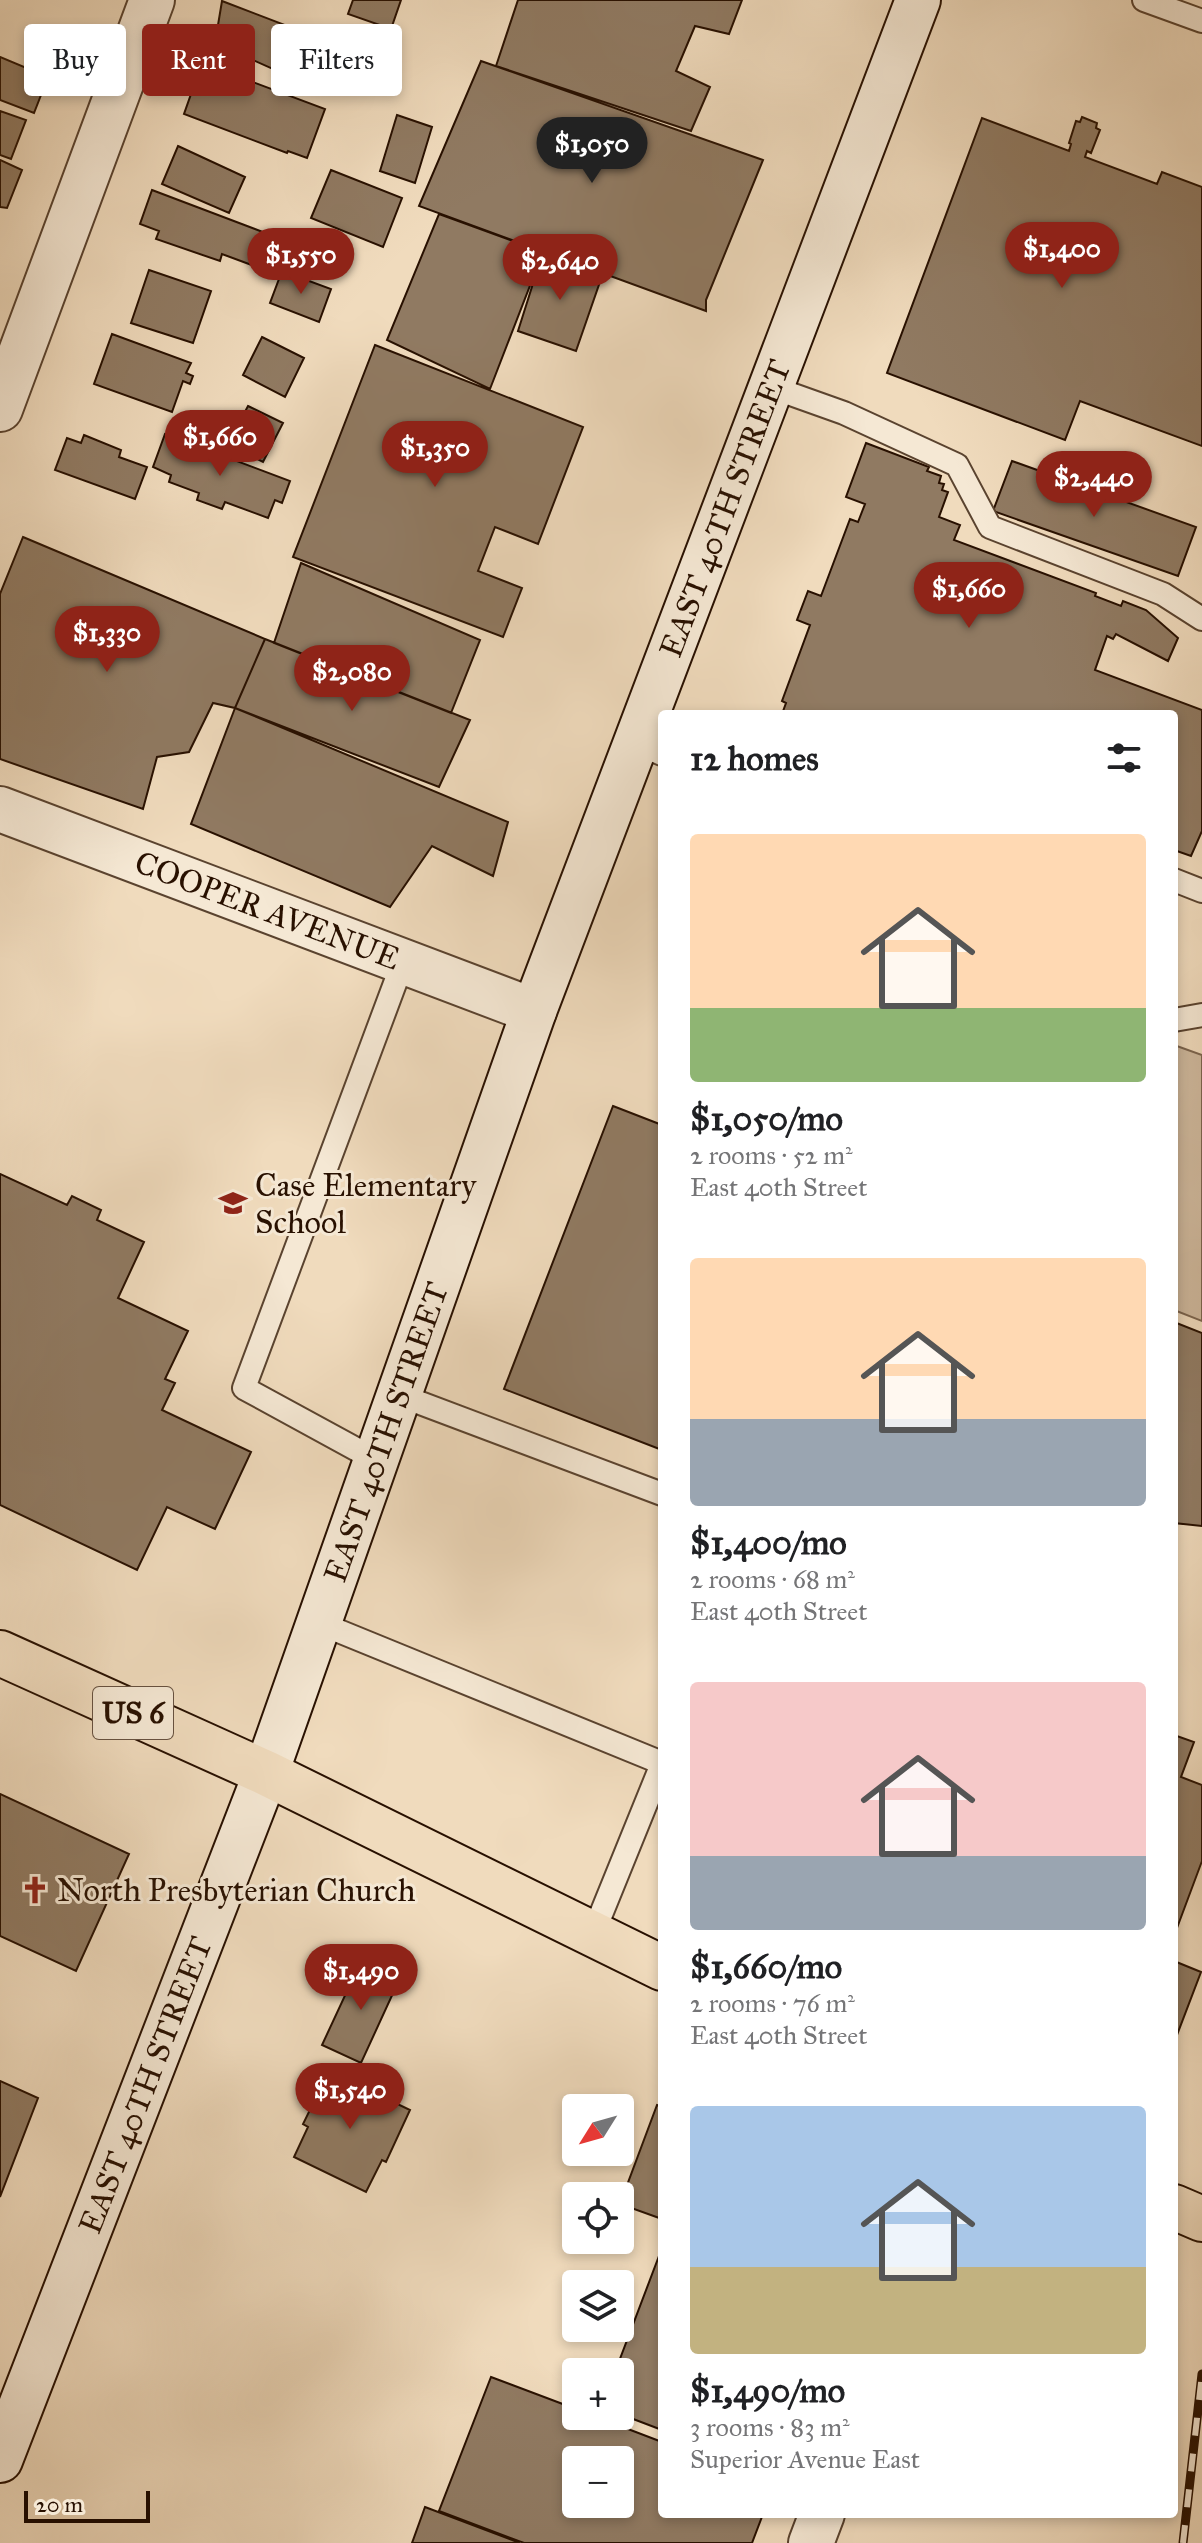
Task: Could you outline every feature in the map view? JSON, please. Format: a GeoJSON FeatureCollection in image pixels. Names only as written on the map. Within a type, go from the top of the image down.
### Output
{"type":"FeatureCollection","features":[{"type":"Feature","properties":{"kind":"main road","name":"US 6"},"geometry":{"type":"LineString","coordinates":[[0,1653],[266,1773],[658,1966]]}},
{"type":"Feature","properties":{"kind":"main road"},"geometry":{"type":"LineString","coordinates":[[1178,2209],[1202,2219]]}},
{"type":"Feature","properties":{"kind":"street"},"geometry":{"type":"LineString","coordinates":[[0,409],[152,0]]}},
{"type":"Feature","properties":{"kind":"street","name":"EAST 40TH STREET"},"geometry":{"type":"LineString","coordinates":[[662,710],[771,387],[918,0]]}},
{"type":"Feature","properties":{"kind":"street","name":"EAST 40TH STREET"},"geometry":{"type":"LineString","coordinates":[[0,2460],[266,1773],[534,1011],[658,722]]}},
{"type":"Feature","properties":{"kind":"street","name":"COOPER AVENUE"},"geometry":{"type":"LineString","coordinates":[[0,809],[534,1011]]}},
{"type":"Feature","properties":{"kind":"street"},"geometry":{"type":"LineString","coordinates":[[811,2543],[820,2518]]}},
{"type":"Feature","properties":{"kind":"lane"},"geometry":{"type":"LineString","coordinates":[[1144,0],[1202,21]]}},
{"type":"Feature","properties":{"kind":"lane"},"geometry":{"type":"LineString","coordinates":[[771,387],[844,413],[957,465],[990,527],[1163,594],[1202,619]]}},
{"type":"Feature","properties":{"kind":"lane"},"geometry":{"type":"LineString","coordinates":[[1178,882],[1202,891]]}},
{"type":"Feature","properties":{"kind":"lane"},"geometry":{"type":"LineString","coordinates":[[376,1460],[244,1388],[403,962]]}},
{"type":"Feature","properties":{"kind":"lane"},"geometry":{"type":"LineString","coordinates":[[1178,1019],[1202,1015]]}},
{"type":"Feature","properties":{"kind":"lane"},"geometry":{"type":"LineString","coordinates":[[399,1395],[658,1492]]}},
{"type":"Feature","properties":{"kind":"lane"},"geometry":{"type":"LineString","coordinates":[[319,1623],[658,1762]]}},
{"type":"Feature","properties":{"kind":"lane"},"geometry":{"type":"LineString","coordinates":[[593,1934],[658,1774]]}},
{"type":"Feature","properties":{"kind":"shaded area"},"geometry":{"type":"Polygon","coordinates":[[[1178,1046],[1202,1055],[1202,1321],[1178,1312],[1178,1046]]]}},
{"type":"Feature","properties":{"kind":"building"},"geometry":{"type":"Polygon","coordinates":[[[353,0],[401,0],[393,24],[377,24],[348,14],[353,0]]]}},
{"type":"Feature","properties":{"kind":"building"},"geometry":{"type":"Polygon","coordinates":[[[518,0],[742,0],[729,34],[695,26],[676,71],[710,87],[691,131],[496,66],[518,0]]]}},
{"type":"Feature","properties":{"kind":"building"},"geometry":{"type":"Polygon","coordinates":[[[222,1],[282,24],[271,24],[271,68],[255,61],[255,24],[218,24],[222,1]]]}},
{"type":"Feature","properties":{"kind":"building"},"geometry":{"type":"Polygon","coordinates":[[[0,57],[24,67],[24,96],[41,96],[34,113],[0,100],[0,57]]]}},
{"type":"Feature","properties":{"kind":"building"},"geometry":{"type":"Polygon","coordinates":[[[481,61],[763,160],[706,300],[706,311],[419,206],[481,61]]]}},
{"type":"Feature","properties":{"kind":"building"},"geometry":{"type":"Polygon","coordinates":[[[255,83],[271,89],[271,96],[290,96],[325,109],[307,158],[184,114],[190,96],[255,96],[255,83]]]}},
{"type":"Feature","properties":{"kind":"building"},"geometry":{"type":"Polygon","coordinates":[[[0,111],[26,120],[11,159],[0,155],[0,111]]]}},
{"type":"Feature","properties":{"kind":"building"},"geometry":{"type":"Polygon","coordinates":[[[397,115],[432,127],[415,183],[380,171],[397,115]]]}},
{"type":"Feature","properties":{"kind":"building"},"geometry":{"type":"Polygon","coordinates":[[[1082,117],[1097,123],[1096,128],[1100,130],[1091,153],[1087,151],[1085,157],[1157,184],[1162,172],[1202,187],[1202,446],[1080,401],[1065,440],[887,373],[982,118],[1069,151],[1076,121],[1080,122],[1082,117]]]}},
{"type":"Feature","properties":{"kind":"building"},"geometry":{"type":"Polygon","coordinates":[[[178,146],[245,177],[229,213],[162,184],[178,146]]]}},
{"type":"Feature","properties":{"kind":"building"},"geometry":{"type":"Polygon","coordinates":[[[0,160],[22,170],[7,208],[0,207],[0,160]]]}},
{"type":"Feature","properties":{"kind":"building"},"geometry":{"type":"Polygon","coordinates":[[[331,170],[402,198],[383,247],[311,218],[331,170]]]}},
{"type":"Feature","properties":{"kind":"building"},"geometry":{"type":"Polygon","coordinates":[[[152,190],[276,237],[265,270],[222,254],[220,261],[156,239],[159,231],[140,224],[152,190]]]}},
{"type":"Feature","properties":{"kind":"building"},"geometry":{"type":"Polygon","coordinates":[[[439,214],[543,252],[490,389],[387,340],[439,214]]]}},
{"type":"Feature","properties":{"kind":"building"},"geometry":{"type":"Polygon","coordinates":[[[543,252],[603,273],[576,351],[518,331],[543,252]]]}},
{"type":"Feature","properties":{"kind":"building"},"geometry":{"type":"Polygon","coordinates":[[[149,270],[211,291],[193,343],[131,323],[149,270]]]}},
{"type":"Feature","properties":{"kind":"building"},"geometry":{"type":"Polygon","coordinates":[[[282,271],[331,289],[319,322],[270,303],[282,271]]]}},
{"type":"Feature","properties":{"kind":"building"},"geometry":{"type":"Polygon","coordinates":[[[112,334],[191,363],[186,373],[193,376],[190,384],[183,381],[172,412],[94,384],[112,334]]]}},
{"type":"Feature","properties":{"kind":"building"},"geometry":{"type":"Polygon","coordinates":[[[262,337],[304,358],[285,397],[243,375],[262,337]]]}},
{"type":"Feature","properties":{"kind":"building"},"geometry":{"type":"Polygon","coordinates":[[[375,345],[583,427],[538,544],[495,527],[478,571],[522,588],[503,637],[293,557],[375,345]]]}},
{"type":"Feature","properties":{"kind":"building"},"geometry":{"type":"Polygon","coordinates":[[[248,406],[283,423],[263,462],[228,444],[248,406]]]}},
{"type":"Feature","properties":{"kind":"building"},"geometry":{"type":"Polygon","coordinates":[[[165,434],[290,481],[282,503],[275,500],[268,518],[225,502],[222,509],[197,500],[199,493],[169,482],[171,475],[153,467],[165,434]]]}},
{"type":"Feature","properties":{"kind":"building"},"geometry":{"type":"Polygon","coordinates":[[[84,435],[121,450],[119,457],[147,467],[135,499],[55,470],[67,438],[81,443],[84,435]]]}},
{"type":"Feature","properties":{"kind":"building"},"geometry":{"type":"Polygon","coordinates":[[[866,443],[929,467],[927,471],[941,476],[939,483],[944,484],[942,490],[948,492],[939,517],[960,525],[954,540],[1096,593],[1095,596],[1121,606],[1123,601],[1146,610],[1178,638],[1168,661],[1116,634],[1113,639],[1107,636],[1095,670],[1202,710],[1202,831],[1191,856],[1178,851],[1178,710],[783,710],[786,703],[782,701],[810,625],[797,620],[808,591],[821,596],[850,519],[858,522],[865,504],[846,497],[866,443]]]}},
{"type":"Feature","properties":{"kind":"building"},"geometry":{"type":"Polygon","coordinates":[[[1012,461],[1196,527],[1178,576],[993,511],[1012,461]]]}},
{"type":"Feature","properties":{"kind":"building"},"geometry":{"type":"Polygon","coordinates":[[[23,537],[265,639],[235,708],[213,703],[189,752],[157,757],[143,809],[0,759],[0,594],[23,537]]]}},
{"type":"Feature","properties":{"kind":"building"},"geometry":{"type":"Polygon","coordinates":[[[301,563],[480,640],[451,713],[274,643],[301,563]]]}},
{"type":"Feature","properties":{"kind":"building"},"geometry":{"type":"Polygon","coordinates":[[[265,639],[470,720],[439,787],[235,708],[265,639]]]}},
{"type":"Feature","properties":{"kind":"building"},"geometry":{"type":"Polygon","coordinates":[[[235,708],[508,822],[493,876],[432,846],[390,907],[191,824],[235,708]]]}},
{"type":"Feature","properties":{"kind":"building"},"geometry":{"type":"Polygon","coordinates":[[[613,1106],[658,1123],[658,1448],[504,1389],[613,1106]]]}},
{"type":"Feature","properties":{"kind":"building"},"geometry":{"type":"Polygon","coordinates":[[[0,1174],[67,1205],[72,1196],[101,1210],[97,1220],[144,1242],[118,1298],[188,1331],[165,1379],[175,1383],[162,1410],[251,1452],[215,1529],[167,1507],[137,1570],[0,1505],[0,1174]]]}},
{"type":"Feature","properties":{"kind":"building"},"geometry":{"type":"Polygon","coordinates":[[[1178,1324],[1202,1333],[1202,1526],[1178,1523],[1178,1324]]]}},
{"type":"Feature","properties":{"kind":"building"},"geometry":{"type":"Polygon","coordinates":[[[1178,1736],[1194,1742],[1181,1777],[1202,1785],[1202,1861],[1178,1925],[1178,1736]]]}},
{"type":"Feature","properties":{"kind":"building"},"geometry":{"type":"Polygon","coordinates":[[[0,1794],[129,1854],[76,1971],[0,1936],[0,1794]]]}},
{"type":"Feature","properties":{"kind":"building"},"geometry":{"type":"Polygon","coordinates":[[[361,1961],[400,1978],[361,2063],[322,2045],[361,1961]]]}},
{"type":"Feature","properties":{"kind":"building"},"geometry":{"type":"Polygon","coordinates":[[[1178,1963],[1201,1972],[1178,2032],[1178,1963]]]}},
{"type":"Feature","properties":{"kind":"building"},"geometry":{"type":"Polygon","coordinates":[[[329,2071],[410,2110],[386,2162],[382,2160],[366,2192],[294,2157],[308,2127],[303,2124],[329,2071]]]}},
{"type":"Feature","properties":{"kind":"building"},"geometry":{"type":"Polygon","coordinates":[[[0,2081],[38,2098],[0,2197],[0,2081]]]}},
{"type":"Feature","properties":{"kind":"building"},"geometry":{"type":"Polygon","coordinates":[[[657,2105],[658,2105],[658,2218],[634,2209],[634,2182],[628,2182],[657,2105]]]}},
{"type":"Feature","properties":{"kind":"building"},"geometry":{"type":"Polygon","coordinates":[[[658,2259],[658,2428],[634,2419],[634,2358],[620,2358],[626,2342],[634,2342],[634,2322],[658,2259]]]}},
{"type":"Feature","properties":{"kind":"building"},"geometry":{"type":"Polygon","coordinates":[[[491,2377],[562,2404],[562,2430],[631,2430],[658,2440],[658,2518],[761,2518],[752,2543],[524,2543],[439,2511],[491,2377]]]}},
{"type":"Feature","properties":{"kind":"building"},"geometry":{"type":"Polygon","coordinates":[[[425,2507],[520,2543],[412,2543],[425,2507]]]}},
{"type":"Feature","properties":{"kind":"railway"},"geometry":{"type":"LineString","coordinates":[[1183,2543],[1202,2374]]}},
{"type":"Feature","properties":{"kind":"place","name":"Case Elementary School"},"geometry":{"type":"Point","coordinates":[233,1203]}},
{"type":"Feature","properties":{"kind":"place","name":"North Presbyterian Church"},"geometry":{"type":"Point","coordinates":[35,1890]}}]}
